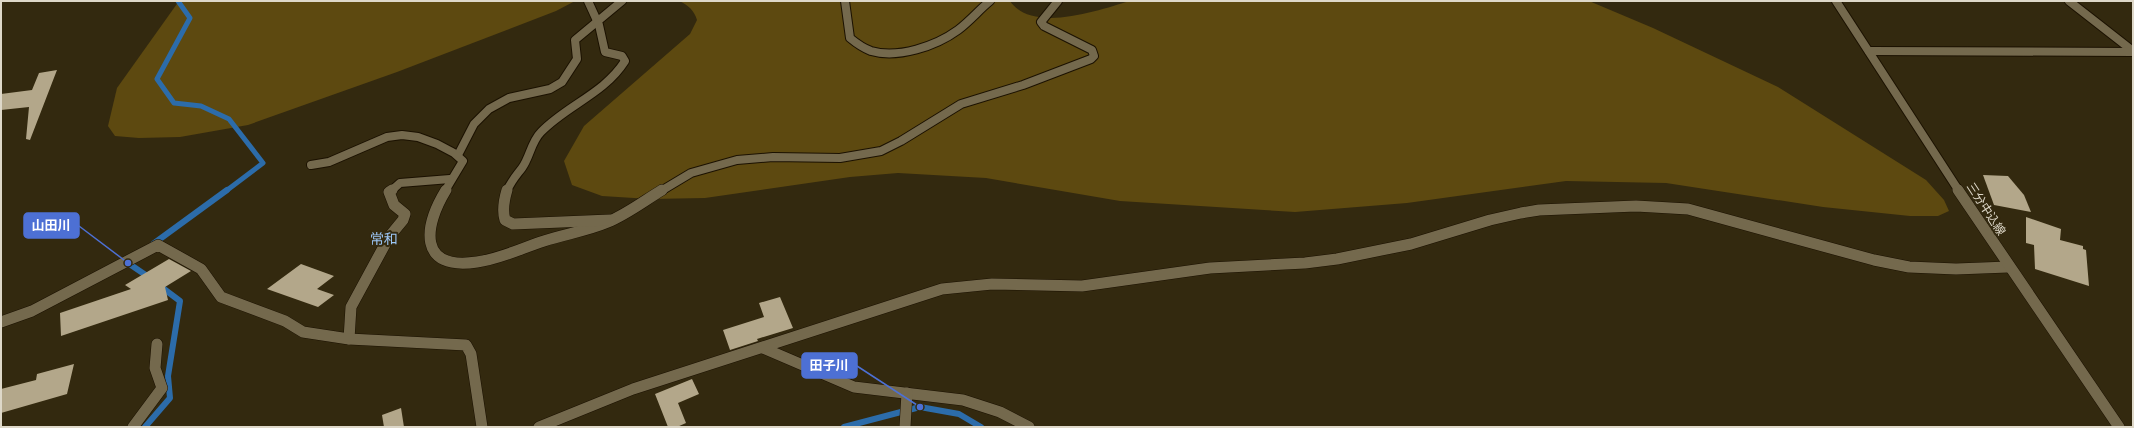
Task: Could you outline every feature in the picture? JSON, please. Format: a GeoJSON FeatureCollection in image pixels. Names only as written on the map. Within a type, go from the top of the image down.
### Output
{"type":"FeatureCollection","features":[{"type":"Feature","properties":{"kind":"street"},"geometry":{"type":"LineString","coordinates":[[588,1],[597,22],[605,52],[622,56],[625,60],[622,68],[597,93],[552,123],[533,142],[522,167],[512,179],[502,214],[505,220],[513,224],[614,220]]}},
{"type":"Feature","properties":{"kind":"street"},"geometry":{"type":"LineString","coordinates":[[458,155],[464,137],[478,117],[499,103],[521,94],[546,90],[560,83],[577,59],[575,40],[622,1]]}},
{"type":"Feature","properties":{"kind":"street"},"geometry":{"type":"LineString","coordinates":[[845,1],[850,38],[862,48],[877,52],[900,52],[927,45],[954,32],[990,1]]}},
{"type":"Feature","properties":{"kind":"street"},"geometry":{"type":"LineString","coordinates":[[311,165],[336,160],[394,134],[423,136],[458,155],[463,161],[450,179],[429,229],[429,241],[434,251],[448,260],[470,263],[614,220],[644,204],[692,172],[725,162],[750,157],[775,156],[831,160],[882,150],[961,104],[1024,84],[1091,59],[1094,56],[1092,50],[1044,26],[1041,22],[1058,1]]}},
{"type":"Feature","properties":{"kind":"street","name":"三分中込線"},"geometry":{"type":"LineString","coordinates":[[1836,1],[2008,266],[2119,427]]}},
{"type":"Feature","properties":{"kind":"street"},"geometry":{"type":"LineString","coordinates":[[2069,1],[2133,52]]}},
{"type":"Feature","properties":{"kind":"street"},"geometry":{"type":"LineString","coordinates":[[1869,51],[2133,52]]}},
{"type":"Feature","properties":{"kind":"street"},"geometry":{"type":"LineString","coordinates":[[349,339],[352,307],[389,237],[403,220],[405,214],[394,204],[390,192],[400,183],[450,179]]}},
{"type":"Feature","properties":{"kind":"street"},"geometry":{"type":"LineString","coordinates":[[539,427],[633,389],[942,289],[992,284],[1082,286],[1210,268],[1305,263],[1337,259],[1411,244],[1490,220],[1539,210],[1636,206],[1688,209],[1874,260],[1909,267],[1956,268],[2008,266]]}},
{"type":"Feature","properties":{"kind":"street"},"geometry":{"type":"LineString","coordinates":[[1,322],[32,311],[158,245],[201,269],[221,297],[285,321],[302,332],[349,339],[449,342],[466,345],[471,354],[482,427]]}},
{"type":"Feature","properties":{"kind":"street"},"geometry":{"type":"LineString","coordinates":[[134,427],[162,388],[155,368],[157,344]]}},
{"type":"Feature","properties":{"kind":"street"},"geometry":{"type":"LineString","coordinates":[[763,348],[854,387],[907,395],[964,400],[1000,412],[1029,427]]}},
{"type":"Feature","properties":{"kind":"street"},"geometry":{"type":"LineString","coordinates":[[905,425],[907,395]]}},
{"type":"Feature","properties":{"kind":"shaded area"},"geometry":{"type":"Polygon","coordinates":[[[179,1],[575,1],[556,11],[397,72],[248,125],[180,137],[139,138],[115,136],[108,126],[117,88],[179,1]]]}},
{"type":"Feature","properties":{"kind":"shaded area"},"geometry":{"type":"Polygon","coordinates":[[[679,1],[1010,1],[1020,11],[1034,16],[1049,18],[1084,14],[1130,1],[1589,1],[1653,28],[1778,87],[1926,180],[1944,200],[1949,211],[1938,216],[1910,216],[1823,207],[1666,183],[1566,181],[1407,203],[1295,212],[1120,201],[986,178],[898,173],[850,177],[705,198],[650,199],[602,196],[572,185],[564,161],[584,126],[690,34],[697,20],[690,8],[679,1]]]}},
{"type":"Feature","properties":{"kind":"building"},"geometry":{"type":"Polygon","coordinates":[[[57,70],[30,140],[26,139],[29,107],[1,110],[1,94],[32,90],[39,73],[57,70]]]}},
{"type":"Feature","properties":{"kind":"building"},"geometry":{"type":"Polygon","coordinates":[[[1983,175],[2008,176],[2024,195],[2031,212],[1994,205],[1983,175]]]}},
{"type":"Feature","properties":{"kind":"building"},"geometry":{"type":"Polygon","coordinates":[[[2026,217],[2061,229],[2060,240],[2083,246],[2083,249],[2086,250],[2089,286],[2035,269],[2034,245],[2026,243],[2026,217]]]}},
{"type":"Feature","properties":{"kind":"building"},"geometry":{"type":"Polygon","coordinates":[[[169,259],[191,271],[165,287],[168,300],[61,336],[60,313],[131,289],[125,285],[169,259]]]}},
{"type":"Feature","properties":{"kind":"building"},"geometry":{"type":"Polygon","coordinates":[[[301,264],[334,276],[317,289],[334,295],[318,307],[267,289],[301,264]]]}},
{"type":"Feature","properties":{"kind":"building"},"geometry":{"type":"Polygon","coordinates":[[[780,297],[793,328],[757,339],[758,341],[730,350],[723,330],[764,317],[759,303],[780,297]]]}},
{"type":"Feature","properties":{"kind":"building"},"geometry":{"type":"Polygon","coordinates":[[[74,364],[67,394],[1,413],[1,389],[36,380],[37,374],[74,364]]]}},
{"type":"Feature","properties":{"kind":"building"},"geometry":{"type":"Polygon","coordinates":[[[692,379],[699,394],[678,403],[686,423],[677,427],[668,427],[655,394],[692,379]]]}},
{"type":"Feature","properties":{"kind":"building"},"geometry":{"type":"Polygon","coordinates":[[[401,408],[404,427],[384,427],[382,415],[401,408]]]}},
{"type":"Feature","properties":{"kind":"waterway"},"geometry":{"type":"LineString","coordinates":[[178,1],[190,18],[157,79],[174,103],[201,106],[229,119],[263,163],[226,191]]}},
{"type":"Feature","properties":{"kind":"waterway"},"geometry":{"type":"LineString","coordinates":[[153,244],[227,190]]}},
{"type":"Feature","properties":{"kind":"waterway"},"geometry":{"type":"LineString","coordinates":[[131,260],[128,263],[150,278]]}},
{"type":"Feature","properties":{"kind":"waterway"},"geometry":{"type":"LineString","coordinates":[[145,427],[170,398],[168,376],[180,301],[160,286]]}},
{"type":"Feature","properties":{"kind":"waterway"},"geometry":{"type":"LineString","coordinates":[[844,427],[920,407],[959,414],[981,427]]}},
{"type":"Feature","properties":{"kind":"place","name":"山田川"},"geometry":{"type":"Point","coordinates":[128,263]}},
{"type":"Feature","properties":{"kind":"place","name":"田子川"},"geometry":{"type":"Point","coordinates":[920,407]}},
{"type":"Feature","properties":{"kind":"district","name":"常和"},"geometry":{"type":"Point","coordinates":[384,239]}}]}
